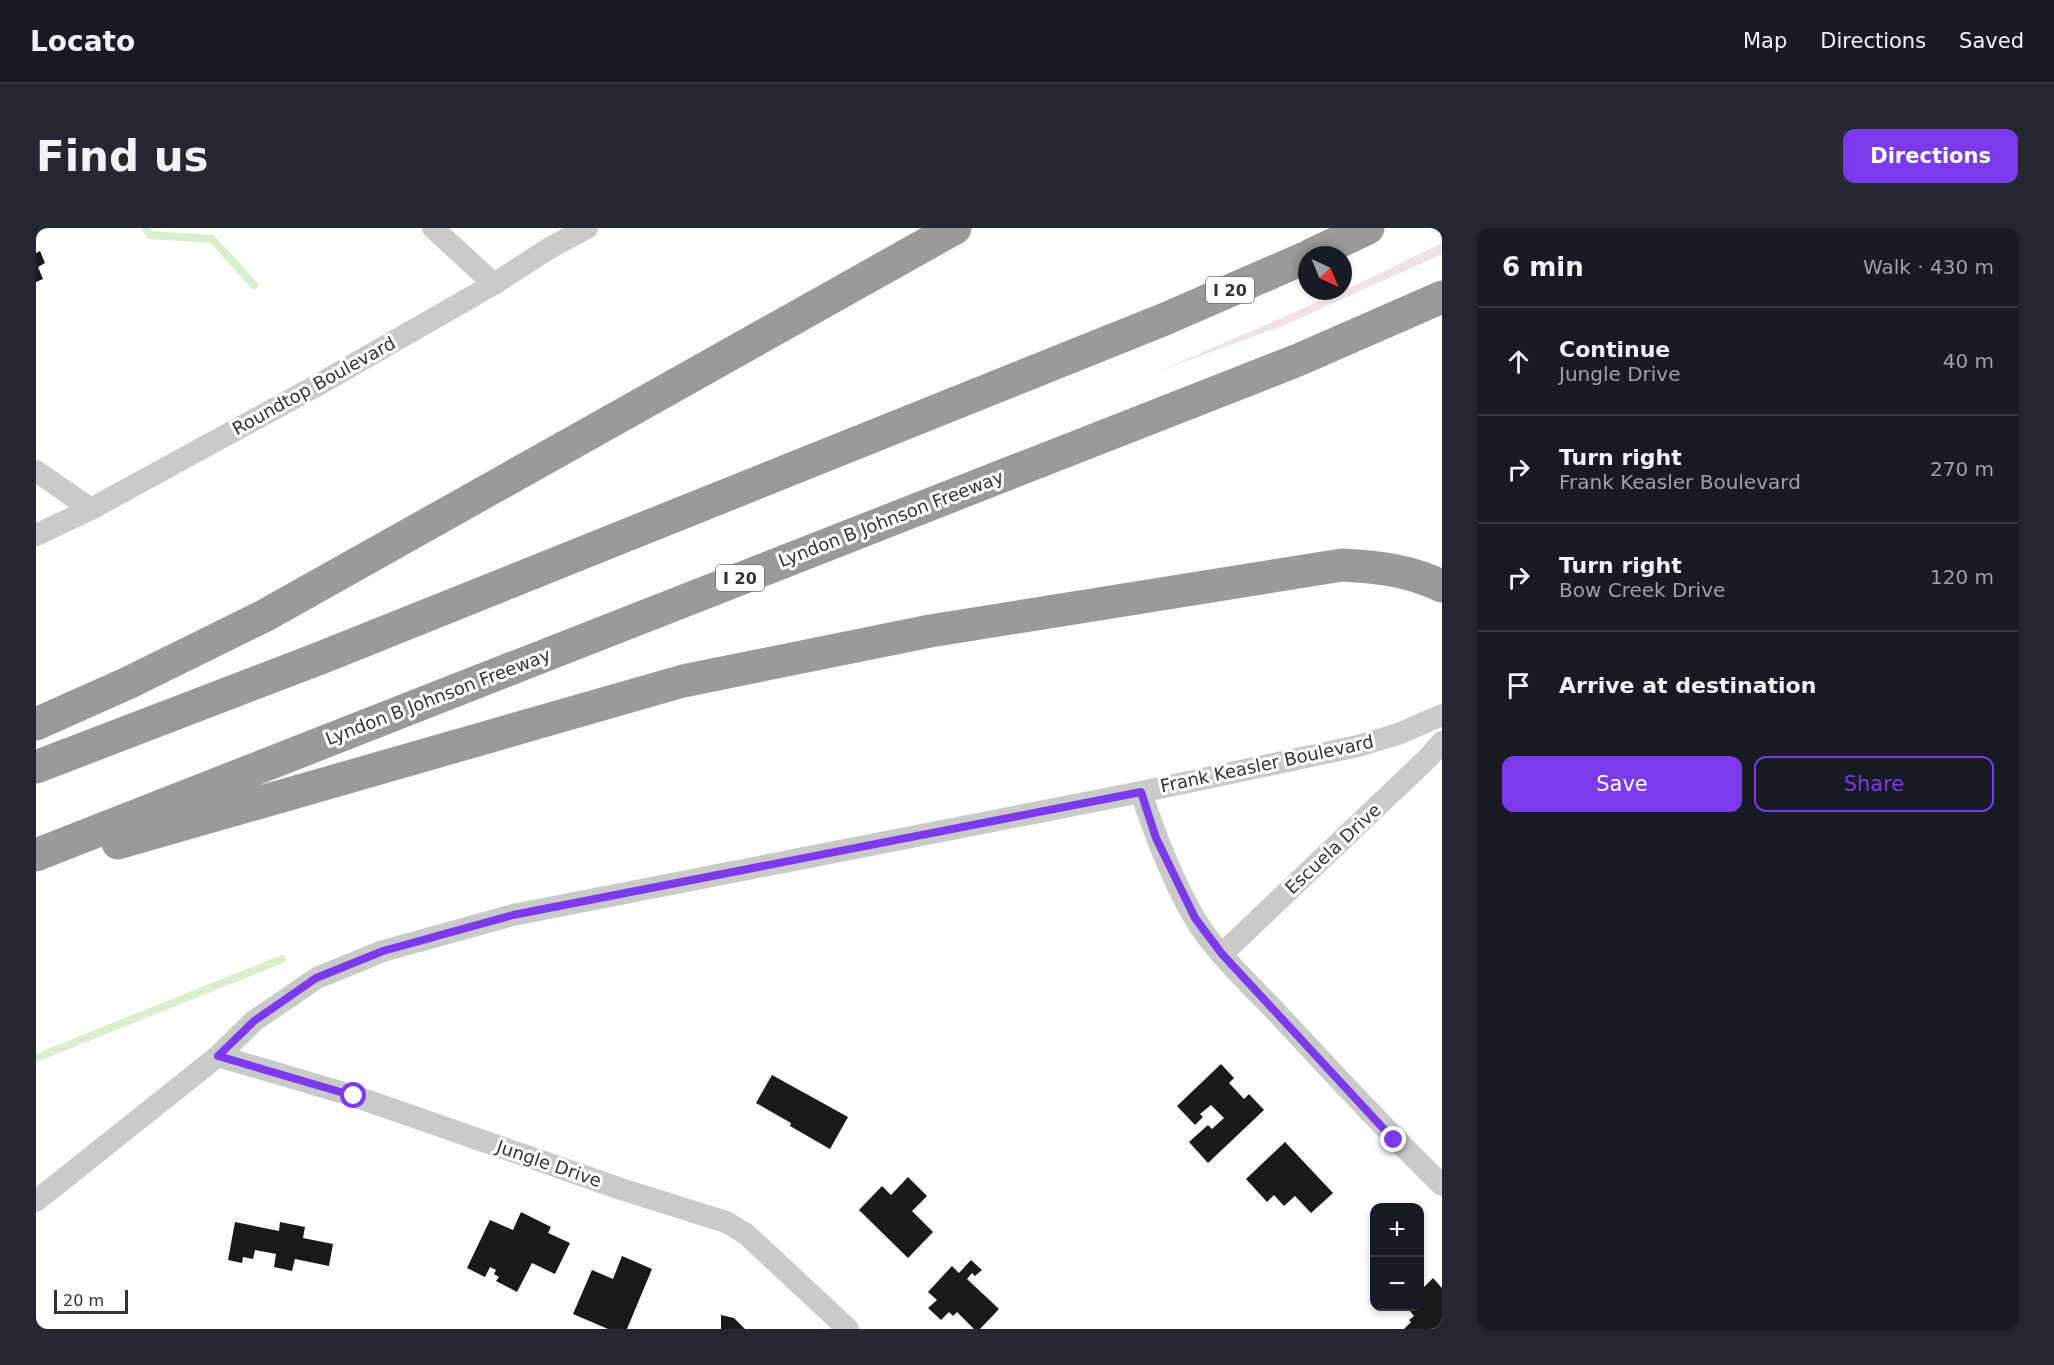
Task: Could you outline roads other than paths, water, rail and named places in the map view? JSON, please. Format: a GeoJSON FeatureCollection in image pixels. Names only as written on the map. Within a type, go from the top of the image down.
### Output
{"type":"FeatureCollection","features":[{"type":"Feature","properties":{"kind":"highway"},"geometry":{"type":"LineString","coordinates":[[36,724],[128,683],[264,616],[955,228]]}},
{"type":"Feature","properties":{"kind":"highway","name":"I 20"},"geometry":{"type":"LineString","coordinates":[[1330,246],[1368,228]]}},
{"type":"Feature","properties":{"kind":"highway","name":"I 20"},"geometry":{"type":"LineString","coordinates":[[36,767],[478,595],[1154,323],[1298,261]]}},
{"type":"Feature","properties":{"kind":"highway","name":"Lyndon B Johnson Freeway"},"geometry":{"type":"LineString","coordinates":[[36,855],[1287,364],[1442,297]]}},
{"type":"Feature","properties":{"kind":"highway"},"geometry":{"type":"LineString","coordinates":[[36,866],[682,681],[843,648],[930,631],[1342,565],[1386,567],[1425,578],[1442,586]]}},
{"type":"Feature","properties":{"kind":"street"},"geometry":{"type":"LineString","coordinates":[[433,228],[494,284]]}},
{"type":"Feature","properties":{"kind":"street","name":"Roundtop Boulevard"},"geometry":{"type":"LineString","coordinates":[[36,535],[91,509],[316,386],[587,228]]}},
{"type":"Feature","properties":{"kind":"street"},"geometry":{"type":"LineString","coordinates":[[36,471],[91,509]]}},
{"type":"Feature","properties":{"kind":"street","name":"Frank Keasler Boulevard"},"geometry":{"type":"LineString","coordinates":[[36,1201],[218,1056],[254,1021],[316,978],[383,951],[513,915],[1141,792],[1358,746],[1398,734],[1442,715]]}},
{"type":"Feature","properties":{"kind":"street","name":"Escuela Drive"},"geometry":{"type":"LineString","coordinates":[[1222,954],[1442,742]]}},
{"type":"Feature","properties":{"kind":"street"},"geometry":{"type":"LineString","coordinates":[[1141,792],[1156,838],[1195,918],[1222,954],[1394,1140],[1442,1185]]}},
{"type":"Feature","properties":{"kind":"street","name":"Jungle Drive"},"geometry":{"type":"LineString","coordinates":[[218,1056],[354,1096],[610,1185],[726,1222],[746,1234],[848,1329]]}},
{"type":"Feature","properties":{"kind":"waterway"},"geometry":{"type":"LineString","coordinates":[[146,228],[150,235],[212,239],[254,285]]}},
{"type":"Feature","properties":{"kind":"waterway"},"geometry":{"type":"LineString","coordinates":[[36,1058],[282,959]]}}]}
